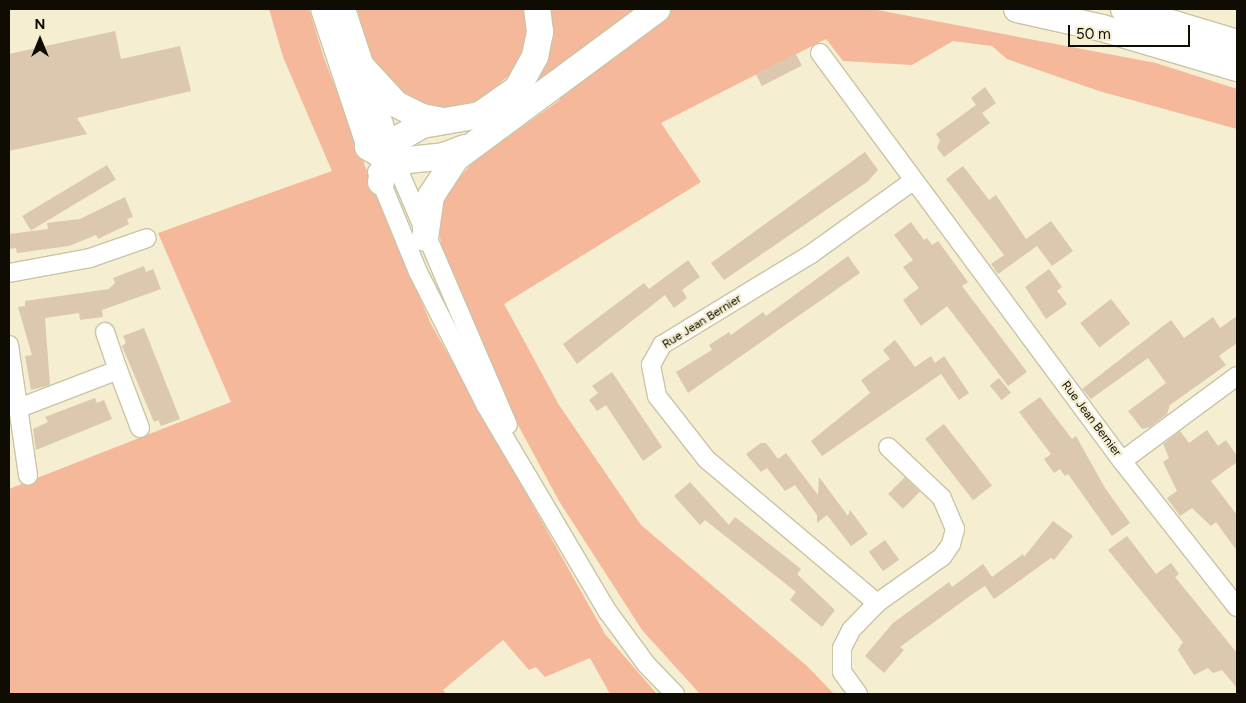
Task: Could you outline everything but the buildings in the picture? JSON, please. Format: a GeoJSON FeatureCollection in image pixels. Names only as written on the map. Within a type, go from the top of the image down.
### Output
{"type":"FeatureCollection","features":[{"type":"Feature","properties":{"kind":"highway"},"geometry":{"type":"LineString","coordinates":[[383,159],[418,128],[484,112],[517,89],[535,56],[540,32],[537,9]]}},
{"type":"Feature","properties":{"kind":"highway"},"geometry":{"type":"LineString","coordinates":[[425,238],[426,215],[436,186],[456,158],[472,144],[657,9]]}},
{"type":"Feature","properties":{"kind":"highway"},"geometry":{"type":"LineString","coordinates":[[1017,9],[1102,28],[1237,68]]}},
{"type":"Feature","properties":{"kind":"highway"},"geometry":{"type":"LineString","coordinates":[[1124,9],[1237,43]]}},
{"type":"Feature","properties":{"kind":"highway"},"geometry":{"type":"LineString","coordinates":[[361,66],[378,88],[403,109],[422,117],[450,121]]}},
{"type":"Feature","properties":{"kind":"highway"},"geometry":{"type":"LineString","coordinates":[[383,159],[432,158],[472,144]]}},
{"type":"Feature","properties":{"kind":"main road"},"geometry":{"type":"LineString","coordinates":[[322,9],[383,159]]}},
{"type":"Feature","properties":{"kind":"main road"},"geometry":{"type":"LineString","coordinates":[[344,9],[361,66],[383,159]]}},
{"type":"Feature","properties":{"kind":"street","name":"Rue Jean Bernier"},"geometry":{"type":"LineString","coordinates":[[820,53],[1122,460],[1237,607]]}},
{"type":"Feature","properties":{"kind":"street"},"geometry":{"type":"LineString","coordinates":[[383,159],[425,238],[540,493]]}},
{"type":"Feature","properties":{"kind":"street"},"geometry":{"type":"LineString","coordinates":[[383,159],[418,272],[461,362],[540,493],[608,612],[646,664],[675,694]]}},
{"type":"Feature","properties":{"kind":"street","name":"Rue Jean Bernier"},"geometry":{"type":"LineString","coordinates":[[877,603],[707,460],[657,396],[651,365],[657,351],[666,342],[811,254],[913,180]]}},
{"type":"Feature","properties":{"kind":"street"},"geometry":{"type":"LineString","coordinates":[[9,273],[90,258],[146,238]]}},
{"type":"Feature","properties":{"kind":"street"},"geometry":{"type":"LineString","coordinates":[[105,332],[140,428]]}},
{"type":"Feature","properties":{"kind":"street"},"geometry":{"type":"LineString","coordinates":[[9,345],[28,476]]}},
{"type":"Feature","properties":{"kind":"street"},"geometry":{"type":"LineString","coordinates":[[19,408],[118,370]]}},
{"type":"Feature","properties":{"kind":"street"},"geometry":{"type":"LineString","coordinates":[[1122,460],[1237,376]]}},
{"type":"Feature","properties":{"kind":"street"},"geometry":{"type":"LineString","coordinates":[[858,694],[842,672],[842,648],[851,630],[877,603],[942,556],[951,544],[955,529],[942,498],[888,448]]}},
{"type":"Feature","properties":{"kind":"shaded area"},"geometry":{"type":"Polygon","coordinates":[[[269,9],[309,9],[324,58],[378,200],[431,324],[605,634],[657,694],[610,694],[590,658],[545,677],[536,667],[529,670],[503,640],[443,690],[446,694],[9,694],[9,489],[231,402],[158,233],[332,171],[283,57],[269,9]]]}},
{"type":"Feature","properties":{"kind":"shaded area"},"geometry":{"type":"Polygon","coordinates":[[[357,9],[872,9],[1156,63],[1237,89],[1237,129],[1099,91],[1007,59],[992,46],[953,41],[912,65],[843,61],[826,39],[661,123],[701,182],[504,304],[559,405],[641,525],[807,666],[834,694],[700,694],[642,630],[559,501],[510,410],[443,253],[437,222],[441,199],[474,161],[560,100],[546,80],[516,69],[481,100],[440,109],[405,95],[374,64],[357,9]]]}}]}
